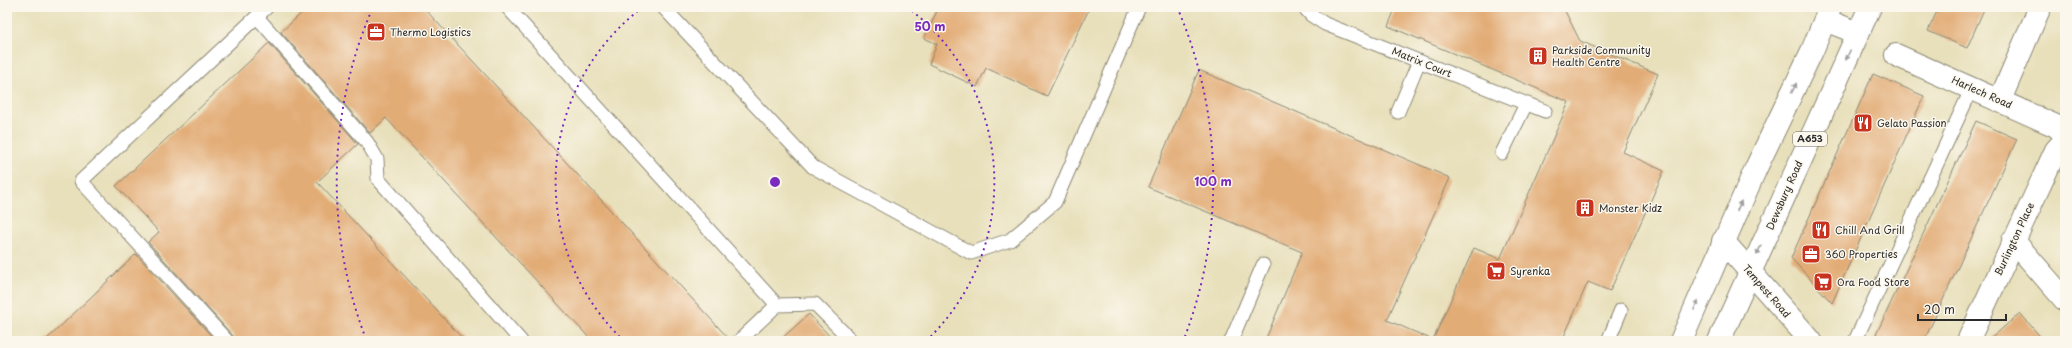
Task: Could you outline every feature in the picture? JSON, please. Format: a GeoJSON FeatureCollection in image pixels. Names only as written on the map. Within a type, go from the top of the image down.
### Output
{"type":"FeatureCollection","features":[{"type":"Feature","properties":{"kind":"main road","name":"Dewsbury Road"},"geometry":{"type":"LineString","coordinates":[[1719,341],[1870,7]]}},
{"type":"Feature","properties":{"kind":"main road"},"geometry":{"type":"LineString","coordinates":[[2000,100],[2040,7]]}},
{"type":"Feature","properties":{"kind":"main road"},"geometry":{"type":"LineString","coordinates":[[1681,341],[1723,241],[1828,14],[1858,33]]}},
{"type":"Feature","properties":{"kind":"main road","name":"Harlech Road"},"geometry":{"type":"LineString","coordinates":[[1896,54],[2056,126],[2065,134]]}},
{"type":"Feature","properties":{"kind":"main road","name":"Burlington Place"},"geometry":{"type":"LineString","coordinates":[[1968,341],[2013,240],[2056,150],[2065,140]]}},
{"type":"Feature","properties":{"kind":"main road"},"geometry":{"type":"LineString","coordinates":[[2013,240],[2065,300]]}},
{"type":"Feature","properties":{"kind":"main road","name":"Tempest Road"},"geometry":{"type":"LineString","coordinates":[[1723,241],[1811,341]]}},
{"type":"Feature","properties":{"kind":"lane"},"geometry":{"type":"LineString","coordinates":[[227,341],[81,181],[267,7]]}},
{"type":"Feature","properties":{"kind":"lane"},"geometry":{"type":"LineString","coordinates":[[507,7],[778,305]]}},
{"type":"Feature","properties":{"kind":"lane"},"geometry":{"type":"LineString","coordinates":[[663,7],[813,167],[971,253],[1010,240],[1055,202],[1139,7]]}},
{"type":"Feature","properties":{"kind":"lane","name":"Matrix Court"},"geometry":{"type":"LineString","coordinates":[[1304,7],[1325,24],[1545,111]]}},
{"type":"Feature","properties":{"kind":"lane"},"geometry":{"type":"LineString","coordinates":[[257,17],[367,142],[377,159],[378,179],[521,341]]}},
{"type":"Feature","properties":{"kind":"lane"},"geometry":{"type":"LineString","coordinates":[[1398,112],[1419,61]]}},
{"type":"Feature","properties":{"kind":"lane"},"geometry":{"type":"LineString","coordinates":[[1855,341],[1972,88]]}},
{"type":"Feature","properties":{"kind":"lane"},"geometry":{"type":"LineString","coordinates":[[1502,154],[1526,104]]}},
{"type":"Feature","properties":{"kind":"lane"},"geometry":{"type":"LineString","coordinates":[[1231,341],[1263,265]]}},
{"type":"Feature","properties":{"kind":"lane"},"geometry":{"type":"LineString","coordinates":[[739,341],[778,305],[815,304],[852,341]]}},
{"type":"Feature","properties":{"kind":"lane"},"geometry":{"type":"LineString","coordinates":[[1608,341],[1621,310]]}},
{"type":"Feature","properties":{"kind":"building"},"geometry":{"type":"Polygon","coordinates":[[[308,7],[423,7],[731,341],[592,341],[386,118],[370,133],[281,32],[308,7]]]}},
{"type":"Feature","properties":{"kind":"building"},"geometry":{"type":"Polygon","coordinates":[[[939,7],[1090,7],[1047,96],[986,68],[977,87],[929,64],[937,44],[924,38],[939,7]]]}},
{"type":"Feature","properties":{"kind":"building"},"geometry":{"type":"Polygon","coordinates":[[[1396,7],[1563,7],[1580,41],[1658,74],[1623,152],[1664,171],[1610,291],[1588,282],[1562,341],[1265,341],[1302,252],[1148,187],[1199,70],[1450,178],[1387,320],[1433,340],[1474,248],[1500,259],[1569,102],[1388,26],[1396,7]]]}},
{"type":"Feature","properties":{"kind":"building"},"geometry":{"type":"Polygon","coordinates":[[[1939,7],[1985,7],[1967,48],[1928,31],[1939,7]]]}},
{"type":"Feature","properties":{"kind":"building"},"geometry":{"type":"Polygon","coordinates":[[[269,43],[358,144],[317,182],[465,341],[235,341],[233,336],[148,242],[159,232],[116,186],[269,43]]]}},
{"type":"Feature","properties":{"kind":"building"},"geometry":{"type":"Polygon","coordinates":[[[1873,74],[1924,96],[1832,303],[1791,258],[1873,74]]]}},
{"type":"Feature","properties":{"kind":"building"},"geometry":{"type":"Polygon","coordinates":[[[1976,121],[2017,139],[1924,341],[1873,341],[1976,121]]]}},
{"type":"Feature","properties":{"kind":"building"},"geometry":{"type":"Polygon","coordinates":[[[136,254],[216,341],[45,341],[136,254]]]}},
{"type":"Feature","properties":{"kind":"building"},"geometry":{"type":"Polygon","coordinates":[[[2020,313],[2044,341],[1988,341],[2020,313]]]}},
{"type":"Feature","properties":{"kind":"building"},"geometry":{"type":"Polygon","coordinates":[[[809,314],[834,341],[779,341],[809,314]]]}},
{"type":"Feature","properties":{"kind":"place","name":"Thermo Logistics"},"geometry":{"type":"Point","coordinates":[376,32]}},
{"type":"Feature","properties":{"kind":"place","name":"Parkside Community Health Centre"},"geometry":{"type":"Point","coordinates":[1538,56]}},
{"type":"Feature","properties":{"kind":"place","name":"Gelato Passion"},"geometry":{"type":"Point","coordinates":[1863,123]}},
{"type":"Feature","properties":{"kind":"place","name":"Monster Kidz"},"geometry":{"type":"Point","coordinates":[1585,208]}},
{"type":"Feature","properties":{"kind":"place","name":"Chill And Grill"},"geometry":{"type":"Point","coordinates":[1821,230]}},
{"type":"Feature","properties":{"kind":"place","name":"360 Properties"},"geometry":{"type":"Point","coordinates":[1811,254]}},
{"type":"Feature","properties":{"kind":"place","name":"Syrenka"},"geometry":{"type":"Point","coordinates":[1496,271]}},
{"type":"Feature","properties":{"kind":"place","name":"Ora Food Store"},"geometry":{"type":"Point","coordinates":[1823,282]}}]}
